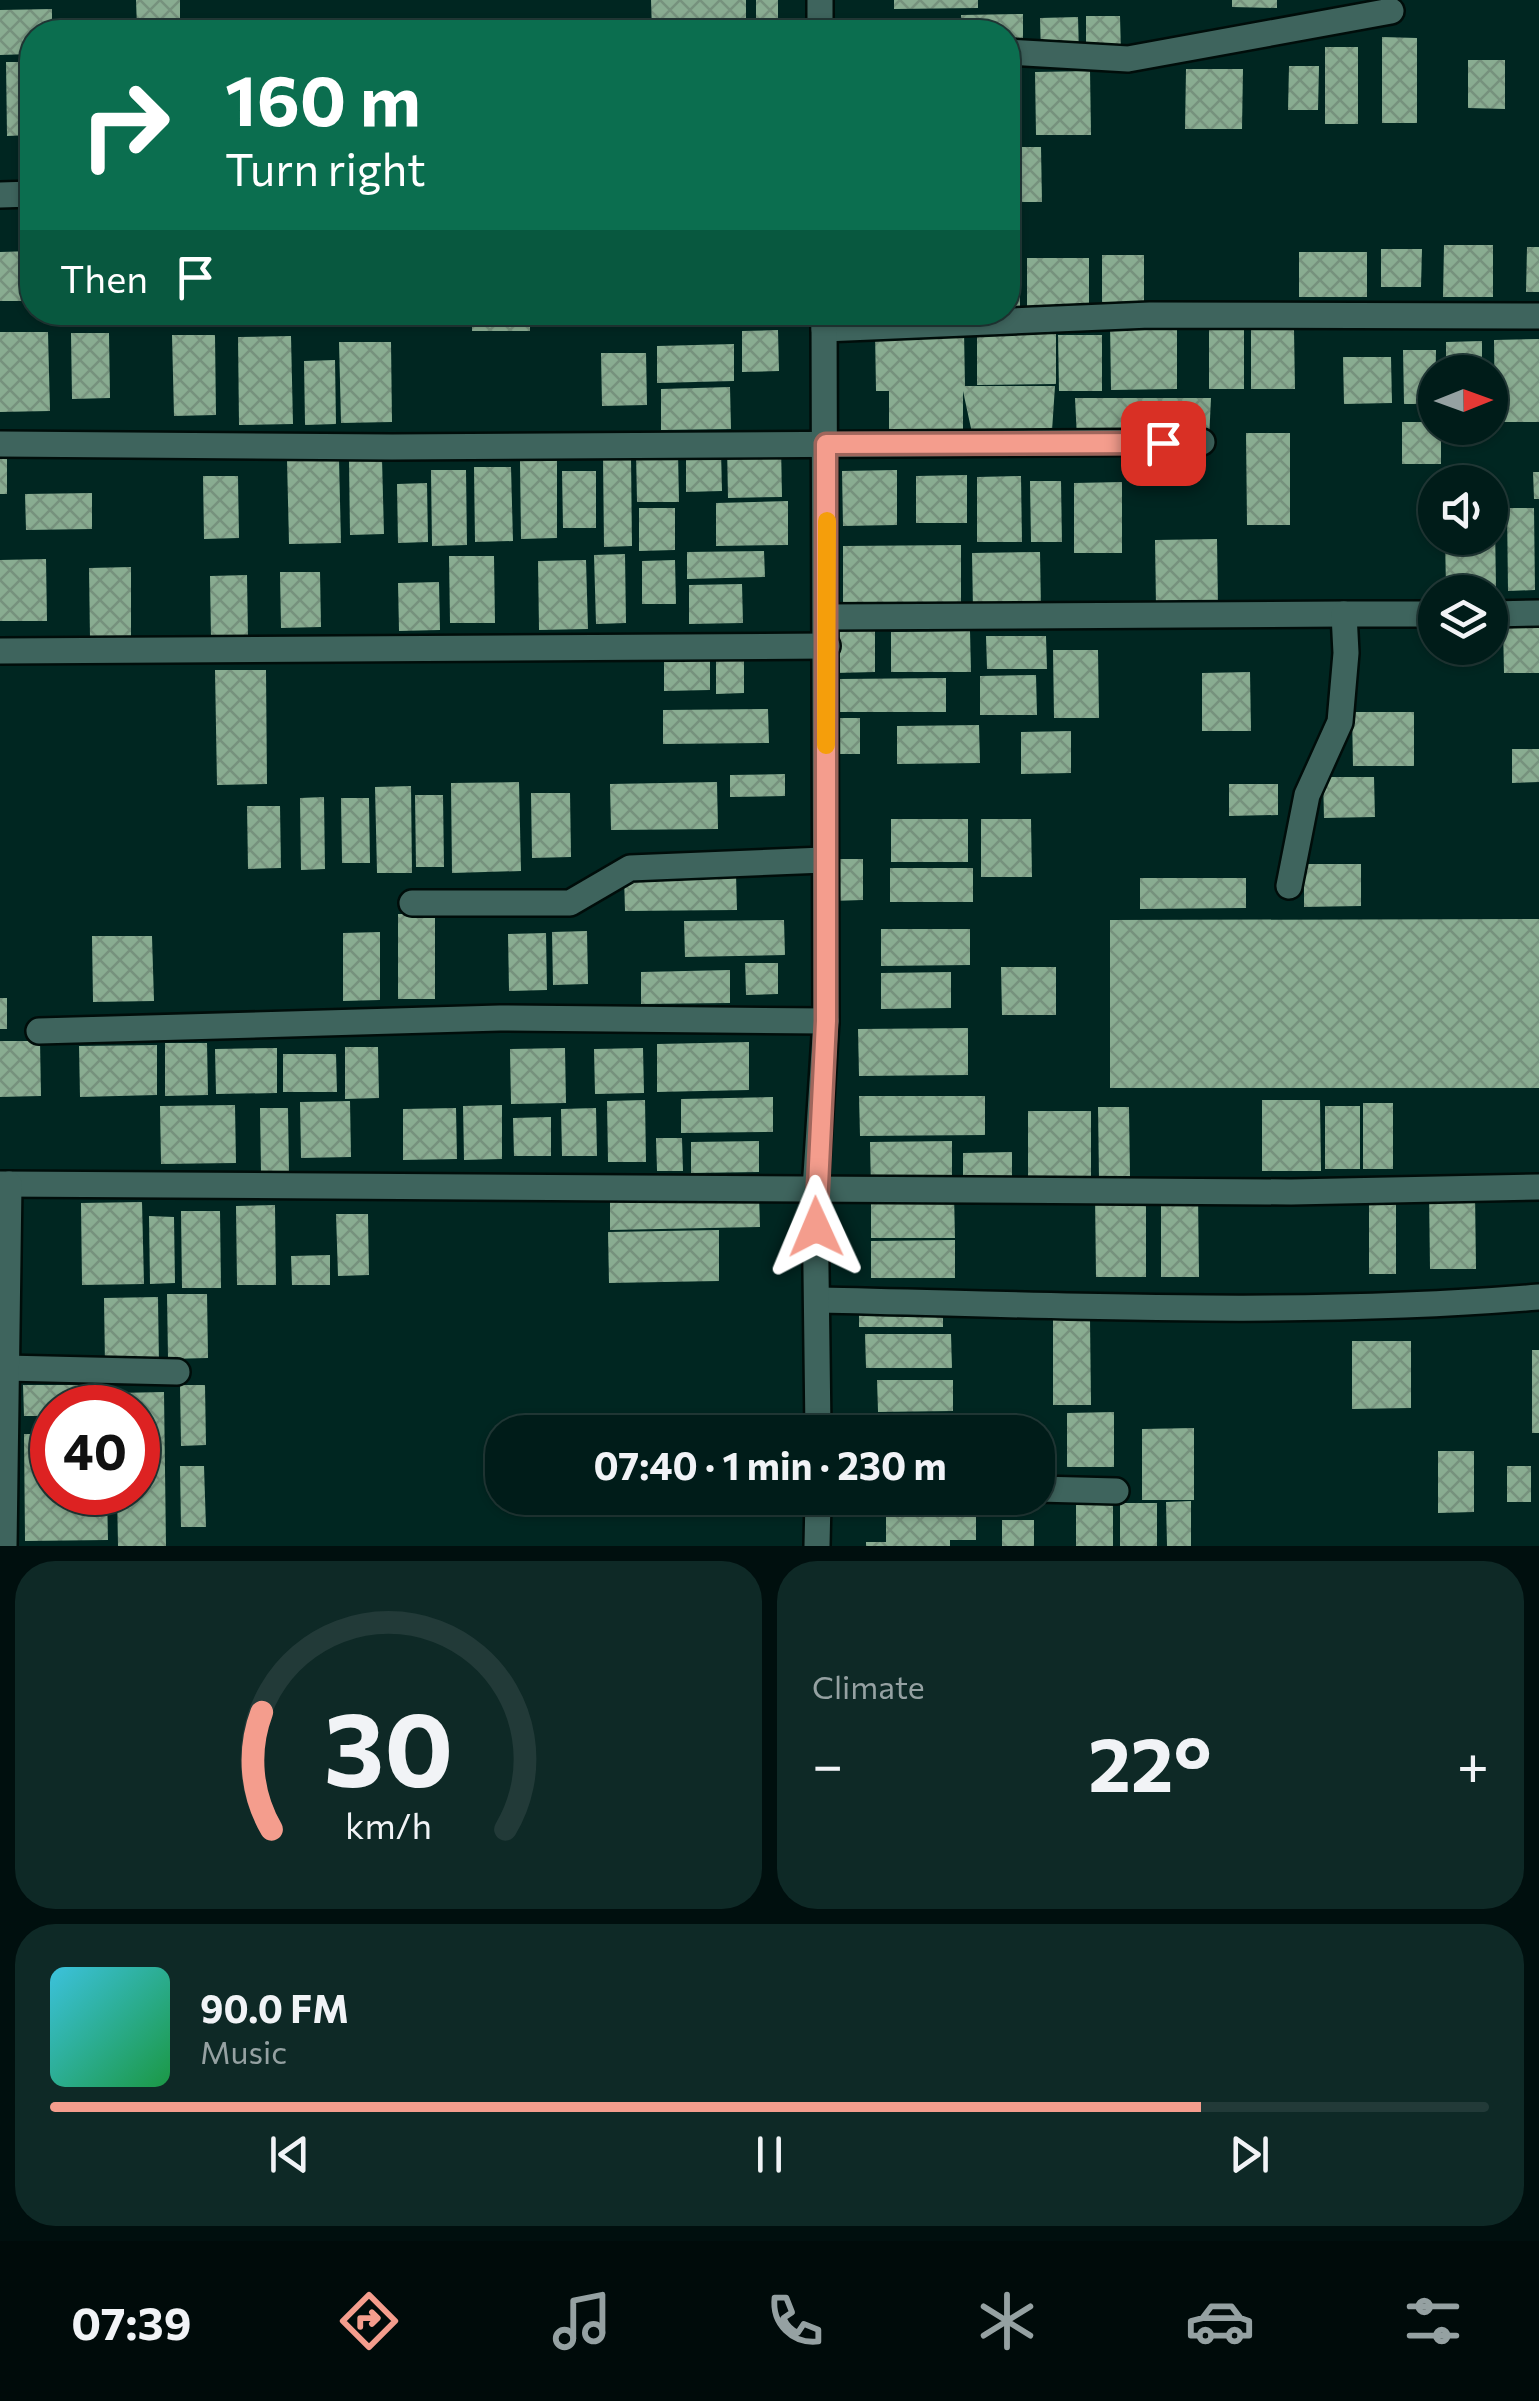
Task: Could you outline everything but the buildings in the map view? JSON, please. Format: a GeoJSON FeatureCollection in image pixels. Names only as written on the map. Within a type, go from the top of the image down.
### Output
{"type":"FeatureCollection","features":[{"type":"Feature","properties":{"kind":"street"},"geometry":{"type":"LineString","coordinates":[[1020,53],[1128,58],[1391,11]]}},
{"type":"Feature","properties":{"kind":"street"},"geometry":{"type":"LineString","coordinates":[[1020,317],[1539,316]]}},
{"type":"Feature","properties":{"kind":"street"},"geometry":{"type":"LineString","coordinates":[[818,1415],[815,1190],[826,1021],[824,325]]}},
{"type":"Feature","properties":{"kind":"street"},"geometry":{"type":"LineString","coordinates":[[0,444],[1202,442]]}},
{"type":"Feature","properties":{"kind":"street"},"geometry":{"type":"LineString","coordinates":[[1289,886],[1307,795],[1340,722],[1346,654],[1344,614]]}},
{"type":"Feature","properties":{"kind":"street"},"geometry":{"type":"LineString","coordinates":[[827,617],[1418,614]]}},
{"type":"Feature","properties":{"kind":"street"},"geometry":{"type":"LineString","coordinates":[[1508,614],[1539,614]]}},
{"type":"Feature","properties":{"kind":"street"},"geometry":{"type":"LineString","coordinates":[[0,651],[827,646]]}},
{"type":"Feature","properties":{"kind":"street"},"geometry":{"type":"LineString","coordinates":[[412,903],[570,902],[630,868],[824,860]]}},
{"type":"Feature","properties":{"kind":"street"},"geometry":{"type":"LineString","coordinates":[[39,1031],[500,1018],[826,1021]]}},
{"type":"Feature","properties":{"kind":"street"},"geometry":{"type":"LineString","coordinates":[[4,1546],[5,1184],[1291,1192],[1539,1186]]}},
{"type":"Feature","properties":{"kind":"street"},"geometry":{"type":"LineString","coordinates":[[819,1300],[1164,1306],[1460,1304],[1539,1297]]}},
{"type":"Feature","properties":{"kind":"street"},"geometry":{"type":"LineString","coordinates":[[5,1368],[177,1372]]}},
{"type":"Feature","properties":{"kind":"street"},"geometry":{"type":"LineString","coordinates":[[1055,1489],[1116,1491]]}},
{"type":"Feature","properties":{"kind":"street"},"geometry":{"type":"LineString","coordinates":[[817,1546],[818,1515]]}},
{"type":"Feature","properties":{"kind":"slow traffic"},"geometry":{"type":"LineString","coordinates":[[826,745],[827,521]]}},
{"type":"Feature","properties":{"kind":"route"},"geometry":{"type":"LineString","coordinates":[[816,1227],[826,1021],[826,444],[1163,443]]}}]}
